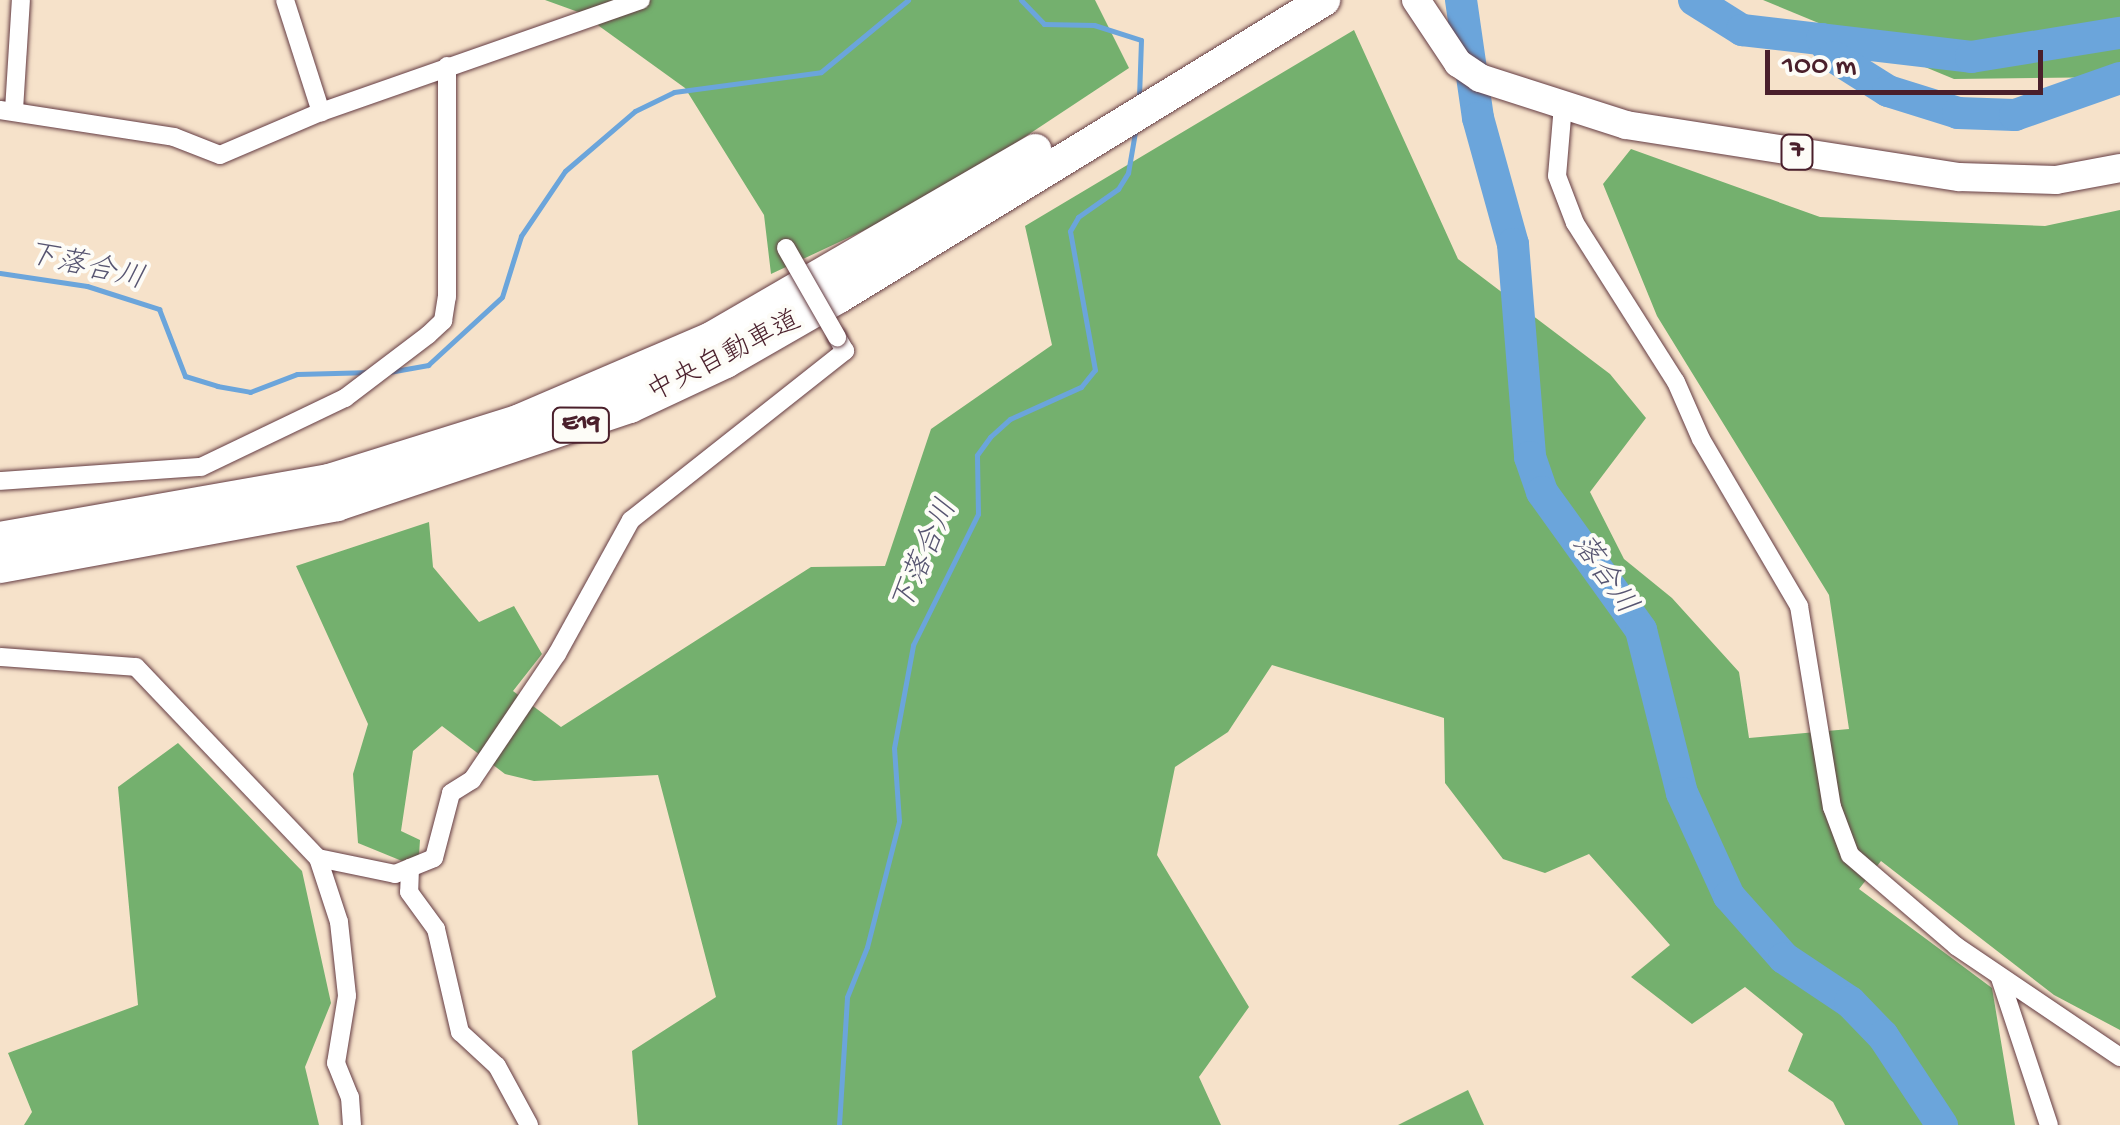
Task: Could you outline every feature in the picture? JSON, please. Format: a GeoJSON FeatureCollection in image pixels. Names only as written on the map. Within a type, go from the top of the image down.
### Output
{"type":"FeatureCollection","features":[{"type":"Feature","properties":{"kind":"highway","name":"中央自動車道"},"geometry":{"type":"LineString","coordinates":[[0,567],[337,506],[630,407],[726,362],[839,297],[1282,0]]}},
{"type":"Feature","properties":{"kind":"highway","name":"中央自動車道"},"geometry":{"type":"LineString","coordinates":[[0,538],[329,480],[520,420],[711,338],[1324,0]]}},
{"type":"Feature","properties":{"kind":"main road","name":"7"},"geometry":{"type":"LineString","coordinates":[[1416,0],[1469,71],[1626,126],[1959,177],[2056,180],[2120,168]]}},
{"type":"Feature","properties":{"kind":"street"},"geometry":{"type":"LineString","coordinates":[[22,0],[7,110],[112,132],[174,136],[220,155],[321,112],[641,0]]}},
{"type":"Feature","properties":{"kind":"street"},"geometry":{"type":"LineString","coordinates":[[285,0],[321,112]]}},
{"type":"Feature","properties":{"kind":"street"},"geometry":{"type":"LineString","coordinates":[[0,480],[201,467],[345,398],[442,321],[447,66]]}},
{"type":"Feature","properties":{"kind":"street"},"geometry":{"type":"LineString","coordinates":[[1563,105],[1557,176],[1575,223],[1676,382],[1700,439],[1799,606],[1840,835],[1880,885],[2000,978],[2120,1057]]}},
{"type":"Feature","properties":{"kind":"street"},"geometry":{"type":"LineString","coordinates":[[318,858],[395,874],[434,858],[451,793],[472,780],[557,654],[632,520],[845,351],[786,248]]}},
{"type":"Feature","properties":{"kind":"street"},"geometry":{"type":"LineString","coordinates":[[0,657],[136,667],[318,858],[339,922],[347,996],[336,1064],[350,1097],[352,1125]]}},
{"type":"Feature","properties":{"kind":"street"},"geometry":{"type":"LineString","coordinates":[[410,868],[409,892],[436,929],[460,1032],[497,1066],[529,1125]]}},
{"type":"Feature","properties":{"kind":"street"},"geometry":{"type":"LineString","coordinates":[[2000,978],[2049,1125]]}},
{"type":"Feature","properties":{"kind":"green space"},"geometry":{"type":"Polygon","coordinates":[[[545,0],[1095,0],[1129,68],[931,199],[771,274],[764,215],[685,88],[581,13],[545,0]]]}},
{"type":"Feature","properties":{"kind":"green space"},"geometry":{"type":"Polygon","coordinates":[[[1763,0],[2120,0],[2120,77],[1954,79],[1763,0]]]}},
{"type":"Feature","properties":{"kind":"green space"},"geometry":{"type":"Polygon","coordinates":[[[1354,30],[1458,259],[1610,374],[1646,418],[1590,492],[1624,559],[1672,598],[1739,672],[1749,738],[1849,729],[1829,595],[1657,316],[1603,184],[1631,149],[1820,217],[2045,226],[2120,210],[2120,1030],[2054,995],[1881,861],[1859,889],[1992,988],[2015,1125],[1845,1125],[1833,1102],[1788,1071],[1803,1034],[1745,987],[1692,1024],[1631,977],[1670,945],[1589,854],[1545,873],[1503,859],[1445,783],[1444,718],[1272,665],[1228,732],[1175,767],[1157,855],[1249,1007],[1199,1077],[1221,1125],[638,1125],[632,1051],[716,997],[658,775],[534,781],[505,774],[442,726],[413,751],[401,831],[420,840],[419,855],[402,861],[358,843],[353,774],[368,724],[296,566],[429,522],[433,567],[479,622],[514,606],[542,654],[513,691],[561,727],[811,567],[885,566],[931,429],[1052,345],[1025,226],[1354,30]]]}},
{"type":"Feature","properties":{"kind":"green space"},"geometry":{"type":"Polygon","coordinates":[[[178,743],[302,871],[331,1003],[305,1067],[319,1125],[24,1125],[32,1112],[8,1053],[138,1005],[118,787],[178,743]]]}},
{"type":"Feature","properties":{"kind":"green space"},"geometry":{"type":"Polygon","coordinates":[[[1468,1090],[1484,1125],[1398,1125],[1468,1090]]]}},
{"type":"Feature","properties":{"kind":"waterway","name":"下落合川"},"geometry":{"type":"LineString","coordinates":[[389,372],[428,365],[502,297],[521,236],[565,171],[635,111],[674,92],[821,72],[908,0]]}},
{"type":"Feature","properties":{"kind":"waterway","name":"下落合川"},"geometry":{"type":"LineString","coordinates":[[1021,0],[1044,24],[1094,25],[1141,40],[1139,96]]}},
{"type":"Feature","properties":{"kind":"waterway","name":"落合川"},"geometry":{"type":"LineString","coordinates":[[1461,0],[1478,118],[1513,244],[1530,457],[1542,492],[1641,630],[1682,793],[1729,896],[1784,958],[1850,1002],[1883,1036],[1942,1125]]}},
{"type":"Feature","properties":{"kind":"waterway"},"geometry":{"type":"LineString","coordinates":[[1694,0],[1742,30],[1971,57],[2120,33]]}},
{"type":"Feature","properties":{"kind":"waterway"},"geometry":{"type":"LineString","coordinates":[[1822,39],[1834,57],[1888,91],[1958,113],[2015,115],[2120,78]]}},
{"type":"Feature","properties":{"kind":"waterway","name":"下落合川"},"geometry":{"type":"LineString","coordinates":[[839,1125],[847,997],[867,947],[899,821],[894,748],[913,645],[978,514],[977,455],[1010,419],[1081,387],[1095,370],[1070,231],[1078,217],[1118,189],[1128,173],[1135,132]]}},
{"type":"Feature","properties":{"kind":"waterway","name":"下落合川"},"geometry":{"type":"LineString","coordinates":[[0,273],[87,286],[159,309],[185,376],[217,386],[250,392],[297,374],[373,372]]}}]}
